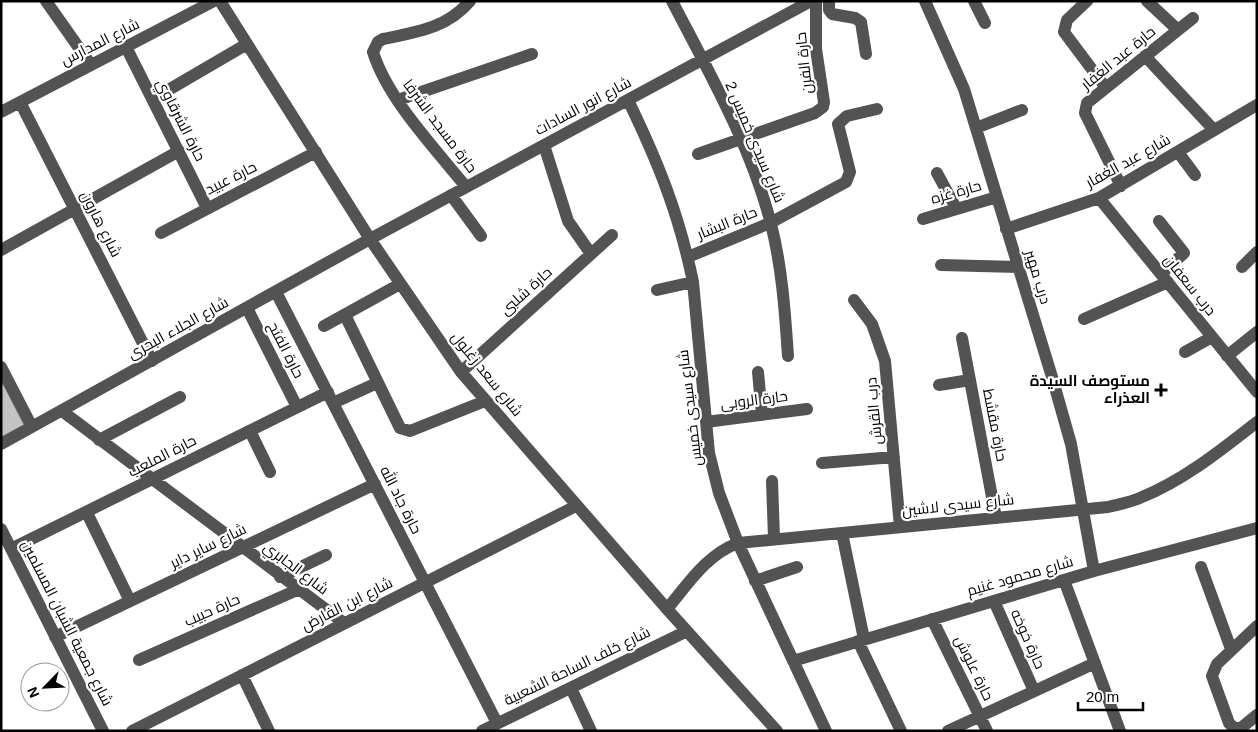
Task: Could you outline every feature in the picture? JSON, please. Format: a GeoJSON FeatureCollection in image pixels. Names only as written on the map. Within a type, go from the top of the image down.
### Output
{"type":"FeatureCollection","features":[{"type":"Feature","properties":{"kind":"street"},"geometry":{"type":"LineString","coordinates":[[46,1],[91,65]]}},
{"type":"Feature","properties":{"kind":"street","name":"شارع المدارس"},"geometry":{"type":"LineString","coordinates":[[1,112],[214,1]]}},
{"type":"Feature","properties":{"kind":"street","name":"شارع سعد زغلول"},"geometry":{"type":"LineString","coordinates":[[220,1],[370,238],[461,372],[686,631],[777,731]]}},
{"type":"Feature","properties":{"kind":"street","name":"حارة مسجد الشرفا"},"geometry":{"type":"LineString","coordinates":[[466,187],[398,100],[374,58],[374,46],[383,39],[422,31],[442,24],[456,15],[470,1]]}},
{"type":"Feature","properties":{"kind":"street","name":"شارع سيدى خميس 2"},"geometry":{"type":"LineString","coordinates":[[672,1],[740,139],[770,223],[782,287],[788,356]]}},
{"type":"Feature","properties":{"kind":"street","name":"شارع انور السادات"},"geometry":{"type":"LineString","coordinates":[[370,238],[811,1]]}},
{"type":"Feature","properties":{"kind":"street","name":"حارة الفرن"},"geometry":{"type":"LineString","coordinates":[[698,154],[815,113],[823,107],[824,102],[816,49],[816,1]]}},
{"type":"Feature","properties":{"kind":"street"},"geometry":{"type":"LineString","coordinates":[[829,1],[829,10],[832,14],[855,18],[861,22],[866,54]]}},
{"type":"Feature","properties":{"kind":"street","name":"درب مهير"},"geometry":{"type":"LineString","coordinates":[[925,1],[964,89],[1071,444],[1094,571]]}},
{"type":"Feature","properties":{"kind":"street"},"geometry":{"type":"LineString","coordinates":[[974,1],[985,23]]}},
{"type":"Feature","properties":{"kind":"street"},"geometry":{"type":"LineString","coordinates":[[1087,1],[1067,20],[1064,32],[1106,88]]}},
{"type":"Feature","properties":{"kind":"street"},"geometry":{"type":"LineString","coordinates":[[1147,1],[1178,30]]}},
{"type":"Feature","properties":{"kind":"street","name":"حارة عبد الغفار"},"geometry":{"type":"LineString","coordinates":[[1121,186],[1085,113],[1087,103],[1193,18]]}},
{"type":"Feature","properties":{"kind":"street"},"geometry":{"type":"LineString","coordinates":[[170,89],[247,44]]}},
{"type":"Feature","properties":{"kind":"street","name":"حارة الشرقاوي"},"geometry":{"type":"LineString","coordinates":[[126,47],[207,208]]}},
{"type":"Feature","properties":{"kind":"street"},"geometry":{"type":"LineString","coordinates":[[398,100],[532,54]]}},
{"type":"Feature","properties":{"kind":"street"},"geometry":{"type":"LineString","coordinates":[[1145,56],[1214,130]]}},
{"type":"Feature","properties":{"kind":"street","name":"شارع سيدى خميس"},"geometry":{"type":"LineString","coordinates":[[628,100],[655,155],[675,207],[688,257],[693,282],[709,453],[719,493],[755,581],[826,731]]}},
{"type":"Feature","properties":{"kind":"street","name":"شارع هارون"},"geometry":{"type":"LineString","coordinates":[[20,102],[152,361]]}},
{"type":"Feature","properties":{"kind":"street","name":"شارع عبد الغفار"},"geometry":{"type":"LineString","coordinates":[[1006,229],[1099,198],[1257,105]]}},
{"type":"Feature","properties":{"kind":"street","name":"حارة البشار"},"geometry":{"type":"LineString","coordinates":[[688,257],[770,223],[846,182],[850,172],[838,124],[847,116],[877,109]]}},
{"type":"Feature","properties":{"kind":"street"},"geometry":{"type":"LineString","coordinates":[[976,128],[1022,110]]}},
{"type":"Feature","properties":{"kind":"street"},"geometry":{"type":"LineString","coordinates":[[544,146],[568,221],[591,254]]}},
{"type":"Feature","properties":{"kind":"street"},"geometry":{"type":"LineString","coordinates":[[1,250],[179,152]]}},
{"type":"Feature","properties":{"kind":"street","name":"حارة عبيد"},"geometry":{"type":"LineString","coordinates":[[161,233],[316,152]]}},
{"type":"Feature","properties":{"kind":"street"},"geometry":{"type":"LineString","coordinates":[[1178,152],[1195,175]]}},
{"type":"Feature","properties":{"kind":"street"},"geometry":{"type":"LineString","coordinates":[[938,173],[956,208]]}},
{"type":"Feature","properties":{"kind":"street"},"geometry":{"type":"LineString","coordinates":[[451,195],[481,236]]}},
{"type":"Feature","properties":{"kind":"street","name":"حارة غزه"},"geometry":{"type":"LineString","coordinates":[[923,219],[956,208],[997,198]]}},
{"type":"Feature","properties":{"kind":"street","name":"درب سعفان"},"geometry":{"type":"LineString","coordinates":[[1099,198],[1257,392]]}},
{"type":"Feature","properties":{"kind":"street"},"geometry":{"type":"LineString","coordinates":[[1084,319],[1164,278],[1184,254],[1159,221]]}},
{"type":"Feature","properties":{"kind":"street","name":"حارة شلبى"},"geometry":{"type":"LineString","coordinates":[[461,372],[612,235]]}},
{"type":"Feature","properties":{"kind":"street","name":"شارع الجلاء البحرى"},"geometry":{"type":"LineString","coordinates":[[1,444],[370,238]]}},
{"type":"Feature","properties":{"kind":"street"},"geometry":{"type":"LineString","coordinates":[[1242,267],[1257,252]]}},
{"type":"Feature","properties":{"kind":"street"},"geometry":{"type":"LineString","coordinates":[[941,265],[1018,267]]}},
{"type":"Feature","properties":{"kind":"street"},"geometry":{"type":"LineString","coordinates":[[658,290],[693,282]]}},
{"type":"Feature","properties":{"kind":"street"},"geometry":{"type":"LineString","coordinates":[[324,326],[400,284]]}},
{"type":"Feature","properties":{"kind":"street","name":"حارة جاد الله"},"geometry":{"type":"LineString","coordinates":[[276,292],[498,723]]}},
{"type":"Feature","properties":{"kind":"street","name":"درب القرش"},"geometry":{"type":"LineString","coordinates":[[854,300],[872,324],[882,348],[887,375],[900,527]]}},
{"type":"Feature","properties":{"kind":"street","name":"حارة الفتح"},"geometry":{"type":"LineString","coordinates":[[247,308],[297,408]]}},
{"type":"Feature","properties":{"kind":"street"},"geometry":{"type":"LineString","coordinates":[[345,315],[397,425],[406,431],[485,401]]}},
{"type":"Feature","properties":{"kind":"street"},"geometry":{"type":"LineString","coordinates":[[1227,356],[1257,332]]}},
{"type":"Feature","properties":{"kind":"street"},"geometry":{"type":"LineString","coordinates":[[1185,352],[1212,337]]}},
{"type":"Feature","properties":{"kind":"street","name":"حارة مقشط"},"geometry":{"type":"LineString","coordinates":[[962,338],[996,518]]}},
{"type":"Feature","properties":{"kind":"street"},"geometry":{"type":"LineString","coordinates":[[1,367],[32,427]]}},
{"type":"Feature","properties":{"kind":"street"},"geometry":{"type":"LineString","coordinates":[[758,372],[762,415]]}},
{"type":"Feature","properties":{"kind":"street"},"geometry":{"type":"LineString","coordinates":[[939,385],[970,380]]}},
{"type":"Feature","properties":{"kind":"street","name":"حارة الملعب"},"geometry":{"type":"LineString","coordinates":[[11,549],[297,408],[377,383]]}},
{"type":"Feature","properties":{"kind":"street"},"geometry":{"type":"LineString","coordinates":[[99,440],[180,396]]}},
{"type":"Feature","properties":{"kind":"street","name":"حارة الروبى"},"geometry":{"type":"LineString","coordinates":[[706,422],[807,409]]}},
{"type":"Feature","properties":{"kind":"street","name":"شارع الجابري"},"geometry":{"type":"LineString","coordinates":[[62,411],[241,548],[344,623]]}},
{"type":"Feature","properties":{"kind":"street","name":"شارع سيدى لاشين"},"geometry":{"type":"LineString","coordinates":[[667,609],[709,558],[721,549],[738,543],[1108,507],[1149,494],[1198,466],[1257,422]]}},
{"type":"Feature","properties":{"kind":"street"},"geometry":{"type":"LineString","coordinates":[[250,431],[270,472]]}},
{"type":"Feature","properties":{"kind":"street"},"geometry":{"type":"LineString","coordinates":[[822,463],[894,457]]}},
{"type":"Feature","properties":{"kind":"street"},"geometry":{"type":"LineString","coordinates":[[772,481],[774,538]]}},
{"type":"Feature","properties":{"kind":"street","name":"شارع ساير داير"},"geometry":{"type":"LineString","coordinates":[[56,637],[375,484]]}},
{"type":"Feature","properties":{"kind":"street","name":"شارع ابن الفارض"},"geometry":{"type":"LineString","coordinates":[[132,731],[576,506]]}},
{"type":"Feature","properties":{"kind":"street"},"geometry":{"type":"LineString","coordinates":[[87,513],[130,601]]}},
{"type":"Feature","properties":{"kind":"street","name":"شارع محمود غنيم"},"geometry":{"type":"LineString","coordinates":[[793,661],[1094,571],[1257,528]]}},
{"type":"Feature","properties":{"kind":"street","name":"شارع جمعية الشبان المسلمين"},"geometry":{"type":"LineString","coordinates":[[1,530],[103,731]]}},
{"type":"Feature","properties":{"kind":"street"},"geometry":{"type":"LineString","coordinates":[[842,533],[861,640],[900,731]]}},
{"type":"Feature","properties":{"kind":"street"},"geometry":{"type":"LineString","coordinates":[[280,577],[326,555]]}},
{"type":"Feature","properties":{"kind":"street"},"geometry":{"type":"LineString","coordinates":[[755,581],[797,567]]}},
{"type":"Feature","properties":{"kind":"street"},"geometry":{"type":"LineString","coordinates":[[1201,568],[1231,650]]}},
{"type":"Feature","properties":{"kind":"street"},"geometry":{"type":"LineString","coordinates":[[1064,580],[1118,730]]}},
{"type":"Feature","properties":{"kind":"street","name":"حارة حبيب"},"geometry":{"type":"LineString","coordinates":[[139,660],[297,590]]}},
{"type":"Feature","properties":{"kind":"street","name":"حارة خوخه"},"geometry":{"type":"LineString","coordinates":[[994,601],[1034,691]]}},
{"type":"Feature","properties":{"kind":"street","name":"حارة علوش"},"geometry":{"type":"LineString","coordinates":[[932,619],[987,731]]}},
{"type":"Feature","properties":{"kind":"street"},"geometry":{"type":"LineString","coordinates":[[1257,626],[1213,669],[1213,681],[1230,723],[1234,728],[1241,728],[1257,715]]}},
{"type":"Feature","properties":{"kind":"street","name":"شارع خلف الساحة الشعبية"},"geometry":{"type":"LineString","coordinates":[[482,731],[686,631]]}},
{"type":"Feature","properties":{"kind":"street"},"geometry":{"type":"LineString","coordinates":[[948,731],[1095,663]]}},
{"type":"Feature","properties":{"kind":"street"},"geometry":{"type":"LineString","coordinates":[[242,675],[270,731]]}},
{"type":"Feature","properties":{"kind":"street"},"geometry":{"type":"LineString","coordinates":[[571,688],[591,731]]}},
{"type":"Feature","properties":{"kind":"building"},"geometry":{"type":"Polygon","coordinates":[[[1,380],[24,425],[1,437],[1,380]]]}},
{"type":"Feature","properties":{"kind":"place","name":"مستوصف السيدة العذراء"},"geometry":{"type":"Point","coordinates":[1161,390]}}]}
